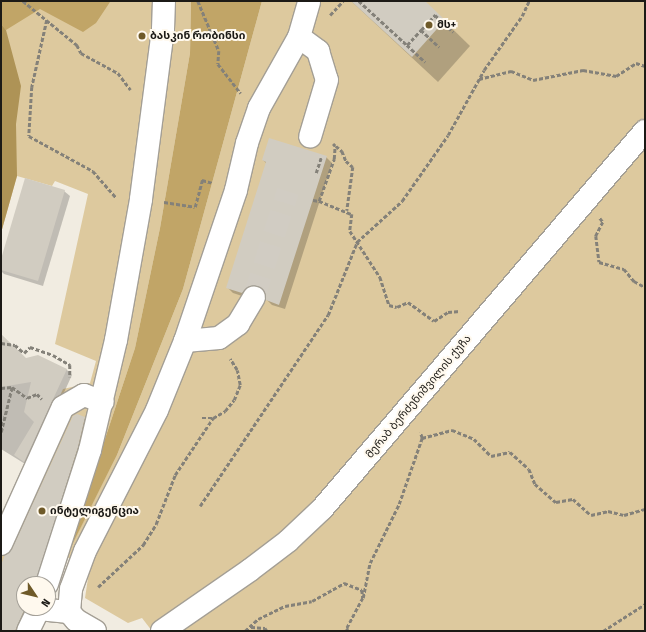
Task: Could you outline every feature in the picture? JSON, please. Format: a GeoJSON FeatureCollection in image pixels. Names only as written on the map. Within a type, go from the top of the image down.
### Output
{"type":"FeatureCollection","features":[{"type":"Feature","properties":{"kind":"street"},"geometry":{"type":"LineString","coordinates":[[50,576],[90,450],[103,402],[141,199],[164,1]]}},
{"type":"Feature","properties":{"kind":"street"},"geometry":{"type":"LineString","coordinates":[[94,631],[76,620],[69,607],[71,589],[85,551],[157,410],[185,341],[236,190],[247,143],[259,108],[299,37],[309,1]]}},
{"type":"Feature","properties":{"kind":"street"},"geometry":{"type":"LineString","coordinates":[[299,37],[318,51],[326,80],[319,146]]}},
{"type":"Feature","properties":{"kind":"street","name":"მერაბ ბერძენიშვილის ქუჩა"},"geometry":{"type":"LineString","coordinates":[[162,631],[288,541],[332,498],[645,131]]}},
{"type":"Feature","properties":{"kind":"street"},"geometry":{"type":"LineString","coordinates":[[185,341],[209,341],[219,338],[238,324],[254,297]]}},
{"type":"Feature","properties":{"kind":"street"},"geometry":{"type":"LineString","coordinates":[[1,544],[63,407],[84,395],[103,402]]}},
{"type":"Feature","properties":{"kind":"street"},"geometry":{"type":"LineString","coordinates":[[56,607],[69,607]]}},
{"type":"Feature","properties":{"kind":"street"},"geometry":{"type":"LineString","coordinates":[[28,631],[35,616]]}},
{"type":"Feature","properties":{"kind":"path"},"geometry":{"type":"LineString","coordinates":[[23,1],[77,45],[81,53],[118,73],[138,96],[153,104]]}},
{"type":"Feature","properties":{"kind":"path"},"geometry":{"type":"LineString","coordinates":[[198,1],[219,51],[218,64],[250,104],[259,108]]}},
{"type":"Feature","properties":{"kind":"path"},"geometry":{"type":"LineString","coordinates":[[331,14],[344,1]]}},
{"type":"Feature","properties":{"kind":"path"},"geometry":{"type":"LineString","coordinates":[[359,1],[425,62]]}},
{"type":"Feature","properties":{"kind":"path"},"geometry":{"type":"LineString","coordinates":[[200,506],[328,316],[357,242],[402,201],[448,135],[479,79],[522,16],[529,1]]}},
{"type":"Feature","properties":{"kind":"path"},"geometry":{"type":"LineString","coordinates":[[407,46],[435,15],[453,32]]}},
{"type":"Feature","properties":{"kind":"path"},"geometry":{"type":"LineString","coordinates":[[47,20],[32,87],[29,136],[93,171],[136,222]]}},
{"type":"Feature","properties":{"kind":"path"},"geometry":{"type":"LineString","coordinates":[[420,30],[439,47]]}},
{"type":"Feature","properties":{"kind":"path"},"geometry":{"type":"LineString","coordinates":[[479,79],[511,71],[533,80],[583,70],[616,76],[636,63],[645,66]]}},
{"type":"Feature","properties":{"kind":"path"},"geometry":{"type":"LineString","coordinates":[[316,173],[319,146],[331,143],[342,151],[346,161],[353,167],[347,211]]}},
{"type":"Feature","properties":{"kind":"path"},"geometry":{"type":"LineString","coordinates":[[318,202],[334,159],[335,146]]}},
{"type":"Feature","properties":{"kind":"path"},"geometry":{"type":"LineString","coordinates":[[141,199],[195,207],[202,180],[213,183]]}},
{"type":"Feature","properties":{"kind":"path"},"geometry":{"type":"LineString","coordinates":[[313,200],[352,214],[350,232],[380,277],[389,305],[397,307],[408,302],[434,321],[448,312],[467,310]]}},
{"type":"Feature","properties":{"kind":"path"},"geometry":{"type":"LineString","coordinates":[[585,200],[602,222],[596,236],[599,262],[624,269],[634,281],[645,287]]}},
{"type":"Feature","properties":{"kind":"path"},"geometry":{"type":"LineString","coordinates":[[69,607],[92,592],[143,545],[156,524],[175,475],[213,418],[225,411],[234,400],[240,385],[237,370],[230,359],[209,341]]}},
{"type":"Feature","properties":{"kind":"path"},"geometry":{"type":"LineString","coordinates":[[1,342],[15,345],[24,353],[30,347],[53,355],[70,365]]}},
{"type":"Feature","properties":{"kind":"path"},"geometry":{"type":"LineString","coordinates":[[1,432],[12,387]]}},
{"type":"Feature","properties":{"kind":"path"},"geometry":{"type":"LineString","coordinates":[[1,388],[12,387],[26,398],[37,394],[50,403]]}},
{"type":"Feature","properties":{"kind":"path"},"geometry":{"type":"LineString","coordinates":[[348,631],[347,628],[363,598],[370,563],[399,504],[422,438],[410,407]]}},
{"type":"Feature","properties":{"kind":"path"},"geometry":{"type":"LineString","coordinates":[[202,418],[213,418]]}},
{"type":"Feature","properties":{"kind":"path"},"geometry":{"type":"LineString","coordinates":[[422,438],[452,430],[474,439],[491,456],[510,452],[529,469],[535,484],[556,502],[573,499],[591,516],[608,511],[624,515],[645,509]]}},
{"type":"Feature","properties":{"kind":"path"},"geometry":{"type":"LineString","coordinates":[[245,631],[258,619],[285,606],[312,601],[344,583],[362,590],[363,598]]}},
{"type":"Feature","properties":{"kind":"path"},"geometry":{"type":"LineString","coordinates":[[603,631],[645,604]]}},
{"type":"Feature","properties":{"kind":"path"},"geometry":{"type":"LineString","coordinates":[[251,627],[265,628],[267,631]]}},
{"type":"Feature","properties":{"kind":"shaded area"},"geometry":{"type":"Polygon","coordinates":[[[1,1],[191,1],[190,53],[160,228],[135,348],[67,554],[117,455],[183,289],[262,1],[645,1],[645,631],[152,631],[142,618],[128,623],[85,598],[90,565],[66,557],[56,584],[56,576],[16,576],[16,616],[44,616],[37,631],[1,631],[1,525],[63,389],[90,383],[96,361],[55,344],[88,194],[55,181],[52,186],[17,176],[1,233],[1,1]]]}},
{"type":"Feature","properties":{"kind":"shaded area"},"geometry":{"type":"Polygon","coordinates":[[[1,1],[110,2],[96,23],[83,32],[40,9],[6,30],[1,24],[1,1]]]}},
{"type":"Feature","properties":{"kind":"shaded area"},"geometry":{"type":"Polygon","coordinates":[[[191,1],[262,1],[183,289],[117,455],[66,557],[135,348],[160,228],[190,53],[191,1]]]}},
{"type":"Feature","properties":{"kind":"shaded area"},"geometry":{"type":"Polygon","coordinates":[[[1,24],[6,30],[21,86],[16,124],[17,176],[1,233],[1,24]]]}},
{"type":"Feature","properties":{"kind":"building"},"geometry":{"type":"Polygon","coordinates":[[[351,1],[425,1],[445,20],[412,57],[351,1]]]}},
{"type":"Feature","properties":{"kind":"building"},"geometry":{"type":"Polygon","coordinates":[[[269,138],[327,156],[279,305],[266,300],[265,291],[260,286],[248,286],[242,293],[226,288],[266,162],[262,160],[269,138]]]}},
{"type":"Feature","properties":{"kind":"building"},"geometry":{"type":"Polygon","coordinates":[[[25,178],[65,190],[38,281],[1,270],[1,259],[25,178]]]}},
{"type":"Feature","properties":{"kind":"building"},"geometry":{"type":"Polygon","coordinates":[[[1,334],[26,358],[38,355],[67,369],[24,462],[14,455],[34,422],[24,412],[31,382],[1,387],[1,334]]]}},
{"type":"Feature","properties":{"kind":"building"},"geometry":{"type":"Polygon","coordinates":[[[77,414],[85,417],[78,447],[38,576],[16,576],[16,616],[22,616],[15,631],[1,631],[1,565],[5,555],[12,549],[73,416],[77,414]]]}},
{"type":"Feature","properties":{"kind":"tunnel"},"geometry":{"type":"LineString","coordinates":[[254,297],[288,191]]}},
{"type":"Feature","properties":{"kind":"place","name":"მს+"},"geometry":{"type":"Point","coordinates":[429,25]}},
{"type":"Feature","properties":{"kind":"place","name":"ბასკინ რობინსი"},"geometry":{"type":"Point","coordinates":[142,36]}},
{"type":"Feature","properties":{"kind":"place","name":"ინტელიგენცია"},"geometry":{"type":"Point","coordinates":[42,511]}}]}
